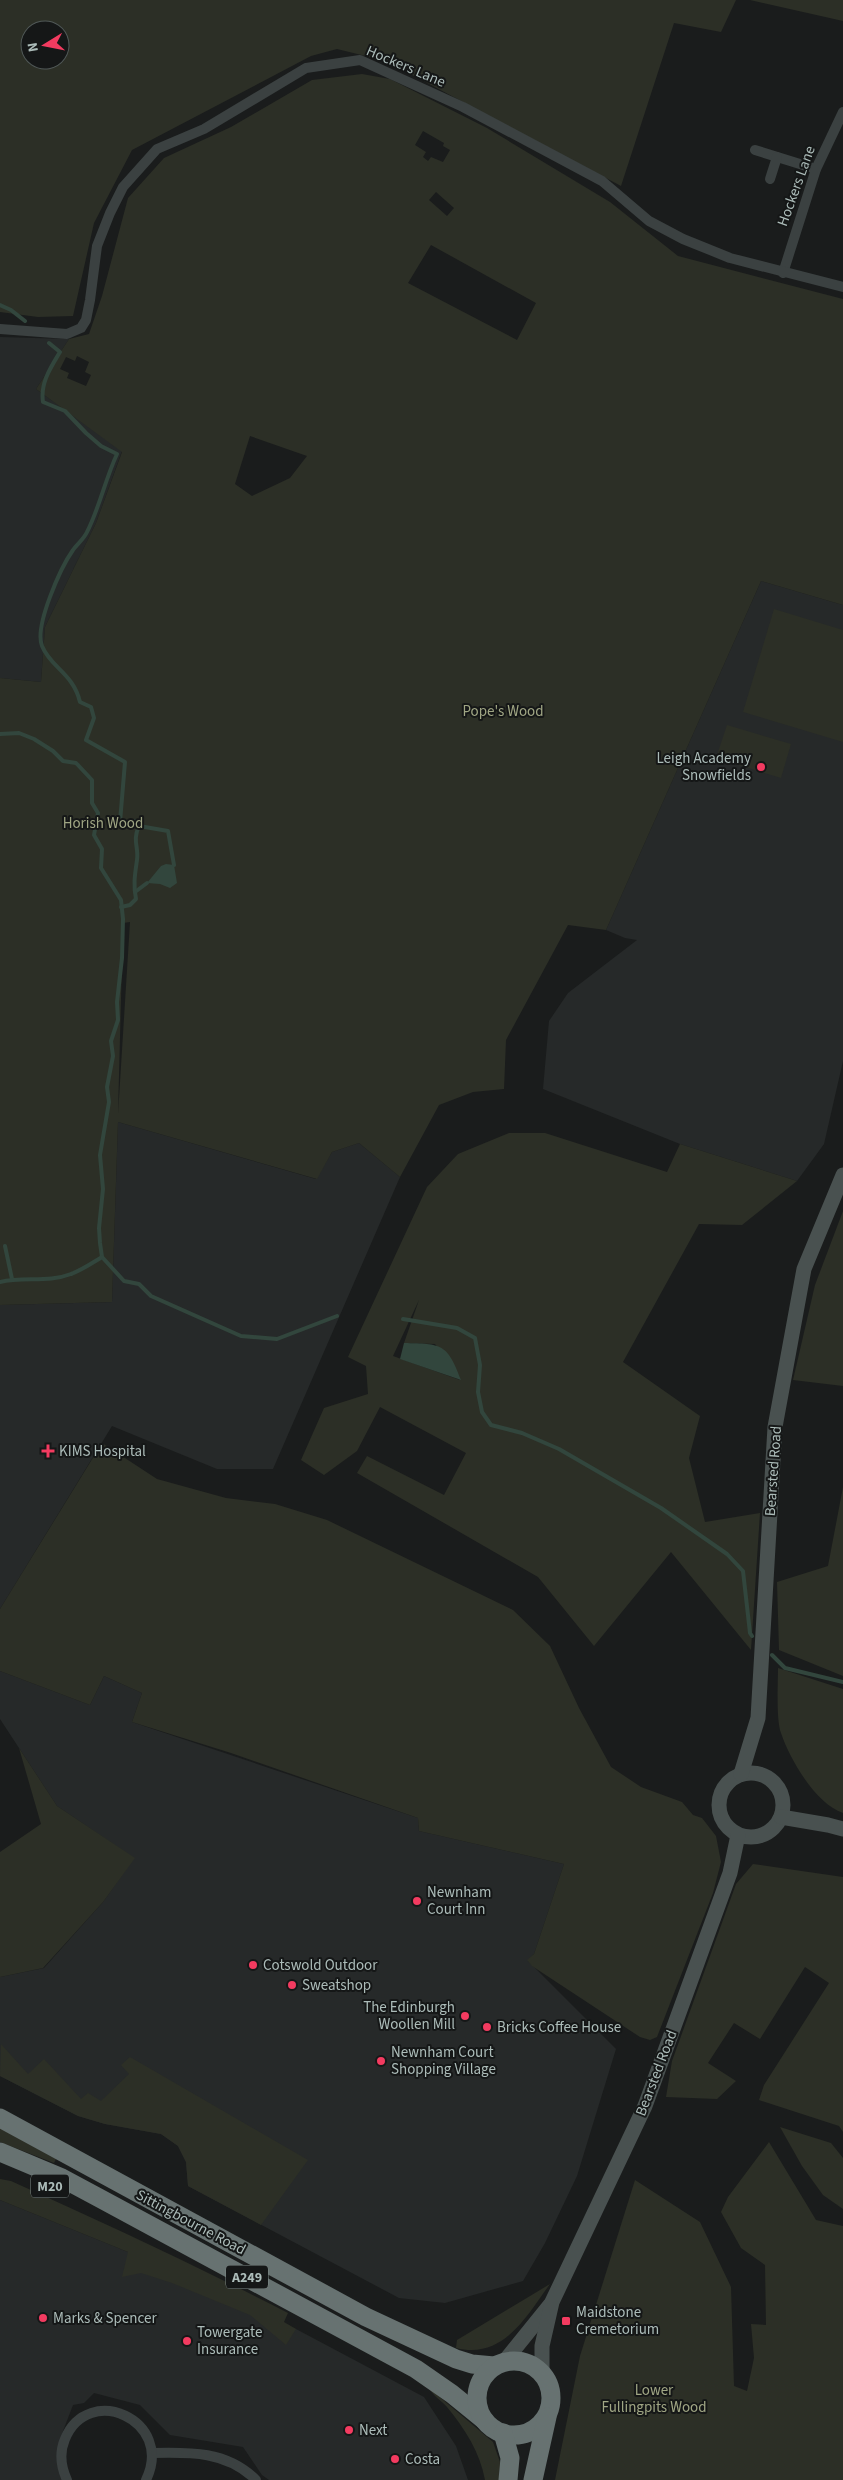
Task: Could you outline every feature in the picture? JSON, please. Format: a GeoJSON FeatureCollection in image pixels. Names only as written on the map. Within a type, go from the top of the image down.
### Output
{"type":"FeatureCollection","features":[{"type":"Feature","properties":{"kind":"highway","name":"Sittingbourne Road"},"geometry":{"type":"LineString","coordinates":[[0,2118],[366,2317],[456,2359],[472,2364],[499,2364]]}},
{"type":"Feature","properties":{"kind":"highway","name":"Sittingbourne Road"},"geometry":{"type":"LineString","coordinates":[[0,2152],[62,2178],[416,2369],[452,2394],[484,2420]]}},
{"type":"Feature","properties":{"kind":"highway","name":"M20"},"geometry":{"type":"LineString","coordinates":[[0,2165],[59,2190],[104,2200]]}},
{"type":"Feature","properties":{"kind":"highway"},"geometry":{"type":"LineString","coordinates":[[533,2480],[547,2417],[550,2398],[547,2381],[542,2373],[524,2362],[499,2364],[484,2376],[479,2392],[479,2405],[484,2420],[492,2428],[503,2433],[518,2436],[527,2433],[547,2417]]}},
{"type":"Feature","properties":{"kind":"highway"},"geometry":{"type":"LineString","coordinates":[[503,2433],[510,2458],[508,2480]]}},
{"type":"Feature","properties":{"kind":"street","name":"Hockers Lane"},"geometry":{"type":"LineString","coordinates":[[0,329],[67,334],[81,328],[88,306],[97,246],[110,213],[123,187],[157,149],[204,129],[306,68],[360,60],[463,107],[602,181],[649,220],[683,240],[730,258],[843,287]]}},
{"type":"Feature","properties":{"kind":"street","name":"Hockers Lane"},"geometry":{"type":"LineString","coordinates":[[783,272],[816,169],[843,112]]}},
{"type":"Feature","properties":{"kind":"street"},"geometry":{"type":"LineString","coordinates":[[755,150],[816,169]]}},
{"type":"Feature","properties":{"kind":"street"},"geometry":{"type":"LineString","coordinates":[[770,179],[777,157]]}},
{"type":"Feature","properties":{"kind":"street","name":"Bearsted Road"},"geometry":{"type":"LineString","coordinates":[[741,1774],[758,1718],[775,1427],[804,1270],[843,1175]]}},
{"type":"Feature","properties":{"kind":"street"},"geometry":{"type":"LineString","coordinates":[[741,1774],[762,1774],[774,1783],[782,1796],[781,1817],[777,1825],[763,1835],[755,1837],[738,1835],[724,1823],[718,1806],[724,1786],[741,1774]]}},
{"type":"Feature","properties":{"kind":"street"},"geometry":{"type":"LineString","coordinates":[[781,1817],[828,1824],[843,1829]]}},
{"type":"Feature","properties":{"kind":"street","name":"Bearsted Road"},"geometry":{"type":"LineString","coordinates":[[542,2373],[542,2346],[552,2302],[645,2106],[730,1873],[738,1835]]}},
{"type":"Feature","properties":{"kind":"street","name":"Bearsted Road"},"geometry":{"type":"LineString","coordinates":[[499,2364],[552,2302]]}},
{"type":"Feature","properties":{"kind":"street"},"geometry":{"type":"LineString","coordinates":[[67,2480],[61,2458],[64,2441],[73,2426],[94,2413],[110,2411],[133,2419],[144,2431],[152,2453],[151,2466],[146,2480]]}},
{"type":"Feature","properties":{"kind":"street"},"geometry":{"type":"LineString","coordinates":[[152,2453],[189,2453],[215,2456],[234,2463],[256,2480]]}},
{"type":"Feature","properties":{"kind":"shaded area"},"geometry":{"type":"Polygon","coordinates":[[[0,337],[69,339],[36,389],[122,451],[96,523],[45,627],[41,682],[0,678],[0,337]]]}},
{"type":"Feature","properties":{"kind":"shaded area"},"geometry":{"type":"Polygon","coordinates":[[[761,581],[843,605],[843,1061],[824,1144],[797,1181],[680,1144],[543,1089],[549,1021],[568,993],[637,940],[625,938],[606,930],[761,581]]]}},
{"type":"Feature","properties":{"kind":"shaded area"},"geometry":{"type":"Polygon","coordinates":[[[166,864],[174,865],[177,883],[170,888],[160,884],[147,883],[161,866],[166,864]]]}},
{"type":"Feature","properties":{"kind":"shaded area"},"geometry":{"type":"Polygon","coordinates":[[[118,1122],[316,1179],[332,1152],[359,1143],[400,1177],[273,1469],[217,1469],[112,1426],[0,1609],[0,1305],[112,1302],[118,1122]]]}},
{"type":"Feature","properties":{"kind":"shaded area"},"geometry":{"type":"Polygon","coordinates":[[[404,1343],[435,1345],[442,1348],[452,1359],[461,1380],[400,1359],[404,1343]]]}},
{"type":"Feature","properties":{"kind":"shaded area"},"geometry":{"type":"Polygon","coordinates":[[[0,1671],[90,1705],[104,1676],[142,1693],[132,1722],[418,1818],[419,1831],[564,1864],[534,1954],[528,1961],[616,2049],[577,2176],[545,2243],[523,2281],[445,2303],[399,2298],[188,2186],[186,2162],[178,2146],[161,2134],[105,2124],[78,2116],[0,2076],[0,1977],[44,1968],[103,1902],[134,1858],[57,1806],[0,1719],[0,1671]]]}},
{"type":"Feature","properties":{"kind":"shaded area"},"geometry":{"type":"Polygon","coordinates":[[[0,2200],[128,2252],[296,2329],[424,2397],[456,2446],[468,2480],[269,2480],[262,2475],[243,2447],[170,2435],[140,2405],[94,2393],[84,2403],[73,2405],[63,2431],[59,2448],[64,2480],[0,2480],[0,2200]]]}},
{"type":"Feature","properties":{"kind":"green space"},"geometry":{"type":"Polygon","coordinates":[[[0,0],[736,0],[721,32],[674,23],[621,186],[386,61],[337,49],[311,56],[132,150],[94,223],[73,316],[38,317],[0,312],[0,0]]]}},
{"type":"Feature","properties":{"kind":"green space"},"geometry":{"type":"Polygon","coordinates":[[[750,0],[843,0],[843,21],[750,0]]]}},
{"type":"Feature","properties":{"kind":"green space"},"geometry":{"type":"Polygon","coordinates":[[[362,74],[390,79],[487,128],[610,202],[678,256],[843,299],[843,605],[761,581],[606,930],[568,925],[506,1040],[504,1089],[473,1092],[439,1105],[400,1177],[359,1143],[332,1152],[317,1179],[118,1122],[112,1302],[0,1305],[0,678],[41,682],[45,627],[96,523],[122,452],[36,389],[69,339],[89,334],[102,296],[128,198],[164,158],[231,127],[312,80],[362,74]],[[423,131],[415,145],[426,152],[423,157],[428,161],[431,157],[443,162],[450,150],[443,146],[444,143],[423,131]],[[436,192],[429,200],[447,216],[454,208],[436,192]],[[431,245],[408,283],[517,340],[536,303],[431,245]],[[77,356],[75,361],[66,357],[60,369],[69,373],[67,378],[86,386],[91,375],[85,372],[89,362],[77,356]],[[250,436],[235,484],[252,496],[290,478],[307,456],[250,436]],[[130,922],[123,923],[118,1114],[130,922]]]}},
{"type":"Feature","properties":{"kind":"green space"},"geometry":{"type":"Polygon","coordinates":[[[774,609],[843,630],[843,742],[743,712],[774,609]]]}},
{"type":"Feature","properties":{"kind":"green space"},"geometry":{"type":"Polygon","coordinates":[[[727,725],[791,744],[781,778],[716,758],[727,725]]]}},
{"type":"Feature","properties":{"kind":"green space"},"geometry":{"type":"Polygon","coordinates":[[[509,1133],[545,1133],[667,1172],[680,1144],[797,1181],[742,1225],[699,1224],[623,1362],[700,1416],[689,1458],[705,1522],[760,1513],[751,1650],[671,1552],[594,1646],[538,1577],[357,1473],[367,1456],[444,1495],[466,1453],[380,1407],[357,1451],[324,1475],[301,1460],[324,1408],[368,1394],[366,1366],[348,1357],[427,1187],[458,1154],[509,1133]],[[419,1300],[393,1356],[460,1380],[435,1344],[404,1343],[419,1300]]]}},
{"type":"Feature","properties":{"kind":"green space"},"geometry":{"type":"Polygon","coordinates":[[[843,1211],[843,1386],[793,1380],[815,1285],[843,1211]]]}},
{"type":"Feature","properties":{"kind":"green space"},"geometry":{"type":"Polygon","coordinates":[[[102,1443],[157,1479],[226,1498],[275,1504],[327,1520],[513,1610],[550,1646],[579,1708],[611,1767],[641,1787],[682,1802],[693,1815],[702,1818],[716,1836],[721,1862],[713,1893],[657,2037],[650,2040],[640,2037],[532,1966],[527,1960],[534,1954],[564,1864],[419,1831],[418,1818],[231,1753],[132,1722],[142,1693],[104,1676],[90,1705],[0,1671],[0,1609],[102,1443]]]}},
{"type":"Feature","properties":{"kind":"green space"},"geometry":{"type":"Polygon","coordinates":[[[843,1487],[843,1676],[779,1650],[777,1582],[828,1566],[843,1487]]]}},
{"type":"Feature","properties":{"kind":"green space"},"geometry":{"type":"Polygon","coordinates":[[[778,1668],[843,1689],[843,1813],[833,1808],[814,1791],[797,1768],[785,1744],[778,1720],[778,1668]]]}},
{"type":"Feature","properties":{"kind":"green space"},"geometry":{"type":"Polygon","coordinates":[[[19,1748],[57,1806],[135,1858],[103,1902],[43,1968],[0,1977],[0,1852],[41,1824],[19,1748]]]}},
{"type":"Feature","properties":{"kind":"green space"},"geometry":{"type":"Polygon","coordinates":[[[753,1864],[843,1877],[843,2132],[839,2126],[759,2100],[764,2085],[829,1983],[805,1967],[760,2039],[734,2023],[708,2063],[736,2081],[717,2099],[666,2097],[672,2061],[736,1884],[753,1864]]]}},
{"type":"Feature","properties":{"kind":"green space"},"geometry":{"type":"Polygon","coordinates":[[[1,2044],[28,2074],[44,2059],[81,2099],[88,2093],[101,2101],[129,2074],[121,2065],[130,2057],[308,2160],[261,2225],[188,2186],[186,2162],[178,2146],[161,2134],[105,2124],[78,2116],[0,2076],[1,2044]]]}},
{"type":"Feature","properties":{"kind":"green space"},"geometry":{"type":"Polygon","coordinates":[[[780,2127],[831,2143],[843,2158],[843,2209],[823,2195],[802,2166],[780,2127]]]}},
{"type":"Feature","properties":{"kind":"green space"},"geometry":{"type":"Polygon","coordinates":[[[0,2128],[56,2159],[54,2163],[0,2142],[0,2128]]]}},
{"type":"Feature","properties":{"kind":"green space","name":"Lower Fullingpits Wood"},"geometry":{"type":"Polygon","coordinates":[[[769,2142],[816,2220],[843,2226],[843,2480],[555,2480],[580,2356],[635,2180],[700,2222],[731,2287],[734,2386],[747,2391],[754,2358],[751,2324],[766,2325],[765,2265],[741,2248],[721,2212],[728,2197],[769,2142]]]}},
{"type":"Feature","properties":{"kind":"green space"},"geometry":{"type":"Polygon","coordinates":[[[0,2179],[11,2181],[81,2213],[288,2313],[284,2322],[296,2329],[286,2345],[250,2315],[172,2283],[141,2273],[122,2277],[128,2252],[0,2200],[0,2179]]]}},
{"type":"Feature","properties":{"kind":"green space"},"geometry":{"type":"Polygon","coordinates":[[[550,2284],[522,2322],[500,2342],[487,2348],[473,2350],[456,2348],[457,2340],[550,2284]]]}},
{"type":"Feature","properties":{"kind":"green space"},"geometry":{"type":"Polygon","coordinates":[[[429,2388],[493,2442],[500,2462],[499,2480],[485,2480],[476,2450],[466,2432],[447,2407],[429,2388]]]}},
{"type":"Feature","properties":{"kind":"waterway"},"geometry":{"type":"LineString","coordinates":[[0,305],[11,310],[25,321]]}},
{"type":"Feature","properties":{"kind":"waterway"},"geometry":{"type":"LineString","coordinates":[[49,343],[60,352],[45,382],[42,395],[43,402],[65,411],[101,446],[117,454],[86,535],[68,558],[50,597],[42,625],[42,646],[46,654],[72,684],[80,702],[91,707],[94,718],[86,740],[125,762],[120,822],[123,826],[131,821],[137,821],[139,826],[168,831],[174,865]]}},
{"type":"Feature","properties":{"kind":"waterway"},"geometry":{"type":"LineString","coordinates":[[0,734],[19,733],[34,739],[53,751],[63,761],[76,763],[92,780],[92,803],[98,813],[94,835],[102,849],[101,868],[121,900],[123,919],[122,958],[117,1002],[118,1020],[111,1041],[113,1056],[107,1087],[109,1102],[100,1155],[103,1189],[99,1228],[102,1257],[124,1281],[139,1284],[151,1296],[241,1336],[277,1339],[337,1316]]}},
{"type":"Feature","properties":{"kind":"waterway"},"geometry":{"type":"LineString","coordinates":[[121,907],[130,905],[136,899],[134,884],[137,855],[136,840],[139,826]]}},
{"type":"Feature","properties":{"kind":"waterway"},"geometry":{"type":"LineString","coordinates":[[135,892],[147,883]]}},
{"type":"Feature","properties":{"kind":"waterway"},"geometry":{"type":"LineString","coordinates":[[5,1246],[12,1279]]}},
{"type":"Feature","properties":{"kind":"waterway"},"geometry":{"type":"LineString","coordinates":[[0,1282],[18,1279],[62,1277],[102,1257]]}},
{"type":"Feature","properties":{"kind":"waterway"},"geometry":{"type":"LineString","coordinates":[[403,1319],[457,1328],[475,1338],[480,1365],[478,1392],[482,1412],[491,1425],[522,1433],[559,1449],[661,1508],[727,1554],[743,1571],[750,1633],[752,1636]]}},
{"type":"Feature","properties":{"kind":"waterway"},"geometry":{"type":"LineString","coordinates":[[772,1655],[785,1668],[843,1682]]}},
{"type":"Feature","properties":{"kind":"place","name":"Leigh Academy Snowfields"},"geometry":{"type":"Point","coordinates":[761,767]}},
{"type":"Feature","properties":{"kind":"place","name":"KIMS Hospital"},"geometry":{"type":"Point","coordinates":[48,1451]}},
{"type":"Feature","properties":{"kind":"place","name":"Newnham Court Inn"},"geometry":{"type":"Point","coordinates":[417,1901]}},
{"type":"Feature","properties":{"kind":"place","name":"Cotswold Outdoor"},"geometry":{"type":"Point","coordinates":[253,1965]}},
{"type":"Feature","properties":{"kind":"place","name":"Sweatshop"},"geometry":{"type":"Point","coordinates":[292,1985]}},
{"type":"Feature","properties":{"kind":"place","name":"The Edinburgh Woollen Mill"},"geometry":{"type":"Point","coordinates":[465,2016]}},
{"type":"Feature","properties":{"kind":"place","name":"Bricks Coffee House"},"geometry":{"type":"Point","coordinates":[487,2027]}},
{"type":"Feature","properties":{"kind":"place","name":"Newnham Court Shopping Village"},"geometry":{"type":"Point","coordinates":[381,2061]}},
{"type":"Feature","properties":{"kind":"place","name":"Marks & Spencer"},"geometry":{"type":"Point","coordinates":[43,2318]}},
{"type":"Feature","properties":{"kind":"place","name":"Maidstone Cremetorium"},"geometry":{"type":"Point","coordinates":[566,2321]}},
{"type":"Feature","properties":{"kind":"place","name":"Towergate Insurance"},"geometry":{"type":"Point","coordinates":[187,2341]}},
{"type":"Feature","properties":{"kind":"place","name":"Next"},"geometry":{"type":"Point","coordinates":[349,2430]}},
{"type":"Feature","properties":{"kind":"place","name":"Costa"},"geometry":{"type":"Point","coordinates":[395,2459]}},
{"type":"Feature","properties":{"kind":"park label","name":"Pope's Wood"},"geometry":{"type":"Point","coordinates":[503,711]}},
{"type":"Feature","properties":{"kind":"park label","name":"Horish Wood"},"geometry":{"type":"Point","coordinates":[103,823]}}]}
